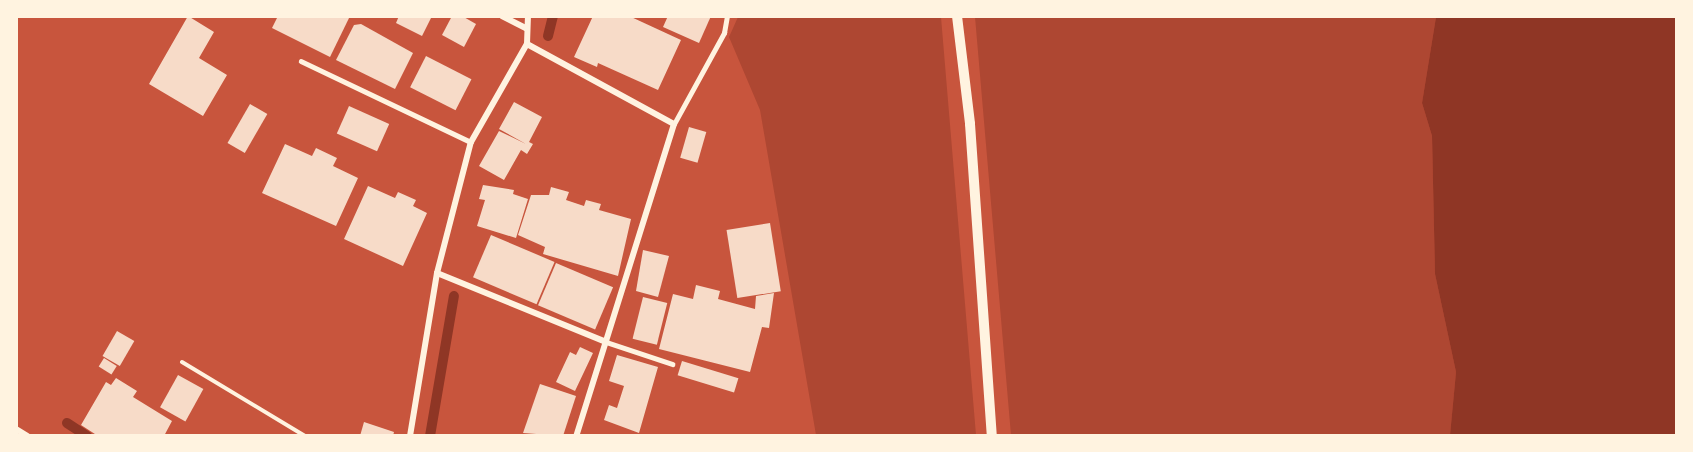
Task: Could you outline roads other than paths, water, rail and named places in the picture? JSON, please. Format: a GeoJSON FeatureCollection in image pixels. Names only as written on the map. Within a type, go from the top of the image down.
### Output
{"type":"FeatureCollection","features":[{"type":"Feature","properties":{"kind":"street"},"geometry":{"type":"LineString","coordinates":[[502,16],[526,28]]}},
{"type":"Feature","properties":{"kind":"street"},"geometry":{"type":"LineString","coordinates":[[410,435],[436,273],[471,142],[527,44],[528,16]]}},
{"type":"Feature","properties":{"kind":"street"},"geometry":{"type":"LineString","coordinates":[[957,16],[970,124],[993,435]]}},
{"type":"Feature","properties":{"kind":"street"},"geometry":{"type":"LineString","coordinates":[[527,44],[674,124],[576,435]]}},
{"type":"Feature","properties":{"kind":"street"},"geometry":{"type":"LineString","coordinates":[[436,273],[606,342]]}},
{"type":"Feature","properties":{"kind":"street"},"geometry":{"type":"LineString","coordinates":[[16,429],[27,435]]}},
{"type":"Feature","properties":{"kind":"lane"},"geometry":{"type":"LineString","coordinates":[[674,124],[724,33],[727,16]]}},
{"type":"Feature","properties":{"kind":"lane"},"geometry":{"type":"LineString","coordinates":[[301,61],[471,142]]}},
{"type":"Feature","properties":{"kind":"lane"},"geometry":{"type":"LineString","coordinates":[[606,342],[672,364]]}},
{"type":"Feature","properties":{"kind":"waterway"},"geometry":{"type":"LineString","coordinates":[[548,36],[553,16]]}},
{"type":"Feature","properties":{"kind":"waterway"},"geometry":{"type":"LineString","coordinates":[[430,436],[454,296]]}},
{"type":"Feature","properties":{"kind":"waterway"},"geometry":{"type":"LineString","coordinates":[[67,423],[87,436]]}}]}
